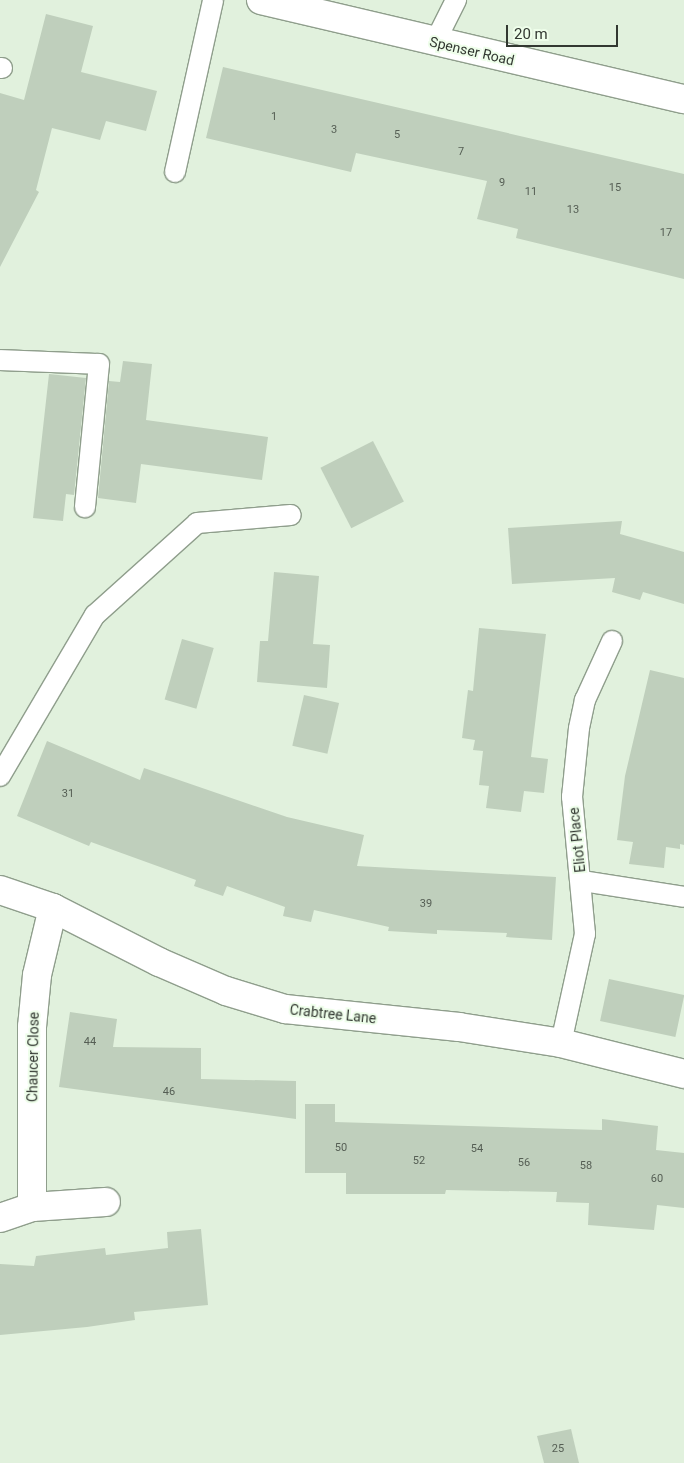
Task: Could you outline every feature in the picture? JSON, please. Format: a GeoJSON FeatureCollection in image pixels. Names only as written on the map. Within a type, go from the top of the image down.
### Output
{"type":"FeatureCollection","features":[{"type":"Feature","properties":{"kind":"street","name":"Spenser Road"},"geometry":{"type":"LineString","coordinates":[[261,0],[684,99]]}},
{"type":"Feature","properties":{"kind":"street","name":"Crabtree Lane"},"geometry":{"type":"LineString","coordinates":[[0,890],[53,908],[201,980],[285,1009],[459,1027],[561,1043],[684,1074]]}},
{"type":"Feature","properties":{"kind":"street","name":"Chaucer Close"},"geometry":{"type":"LineString","coordinates":[[32,1207],[32,1027],[37,975],[53,908]]}},
{"type":"Feature","properties":{"kind":"street"},"geometry":{"type":"LineString","coordinates":[[0,1218],[32,1207],[106,1202]]}},
{"type":"Feature","properties":{"kind":"lane"},"geometry":{"type":"LineString","coordinates":[[175,172],[213,0]]}},
{"type":"Feature","properties":{"kind":"lane"},"geometry":{"type":"LineString","coordinates":[[435,42],[456,0]]}},
{"type":"Feature","properties":{"kind":"lane"},"geometry":{"type":"LineString","coordinates":[[0,360],[99,364],[85,507]]}},
{"type":"Feature","properties":{"kind":"lane"},"geometry":{"type":"LineString","coordinates":[[0,776],[95,615],[197,523],[292,515]]}},
{"type":"Feature","properties":{"kind":"lane","name":"Eliot Place"},"geometry":{"type":"LineString","coordinates":[[561,1043],[585,934],[582,882],[572,797],[579,728],[585,700],[612,641]]}},
{"type":"Feature","properties":{"kind":"lane"},"geometry":{"type":"LineString","coordinates":[[582,882],[684,897]]}},
{"type":"Feature","properties":{"kind":"building"},"geometry":{"type":"Polygon","coordinates":[[[46,14],[93,26],[81,72],[157,91],[146,131],[106,121],[100,140],[52,128],[36,190],[39,192],[0,267],[0,93],[24,100],[46,14]]]}},
{"type":"Feature","properties":{"kind":"building"},"geometry":{"type":"Polygon","coordinates":[[[223,67],[684,174],[684,279],[516,238],[518,229],[477,219],[487,181],[356,153],[351,172],[206,138],[223,67]]]}},
{"type":"Feature","properties":{"kind":"building"},"geometry":{"type":"Polygon","coordinates":[[[123,361],[152,364],[146,420],[268,437],[262,480],[141,464],[136,503],[98,498],[109,381],[120,382],[123,361]]]}},
{"type":"Feature","properties":{"kind":"building"},"geometry":{"type":"Polygon","coordinates":[[[49,374],[86,378],[74,495],[66,494],[63,521],[33,518],[49,374]]]}},
{"type":"Feature","properties":{"kind":"building"},"geometry":{"type":"Polygon","coordinates":[[[373,441],[404,502],[351,528],[320,468],[373,441]]]}},
{"type":"Feature","properties":{"kind":"building"},"geometry":{"type":"Polygon","coordinates":[[[622,521],[620,534],[684,552],[684,604],[643,592],[640,600],[612,592],[615,578],[512,584],[508,528],[622,521]]]}},
{"type":"Feature","properties":{"kind":"building"},"geometry":{"type":"Polygon","coordinates":[[[274,572],[319,576],[313,644],[330,645],[327,688],[257,682],[260,641],[268,641],[274,572]]]}},
{"type":"Feature","properties":{"kind":"building"},"geometry":{"type":"Polygon","coordinates":[[[479,628],[546,634],[531,757],[548,759],[544,793],[524,791],[521,812],[486,808],[489,786],[479,785],[483,751],[473,750],[475,740],[462,738],[468,690],[473,691],[479,628]]]}},
{"type":"Feature","properties":{"kind":"building"},"geometry":{"type":"Polygon","coordinates":[[[182,639],[214,648],[196,709],[165,700],[182,639]]]}},
{"type":"Feature","properties":{"kind":"building"},"geometry":{"type":"Polygon","coordinates":[[[650,670],[684,678],[684,845],[680,844],[680,849],[666,847],[664,868],[629,864],[633,842],[617,840],[625,776],[650,670]]]}},
{"type":"Feature","properties":{"kind":"building"},"geometry":{"type":"Polygon","coordinates":[[[304,695],[339,703],[327,754],[292,746],[304,695]]]}},
{"type":"Feature","properties":{"kind":"building"},"geometry":{"type":"Polygon","coordinates":[[[47,741],[140,780],[144,768],[287,817],[364,835],[357,866],[556,877],[552,940],[506,937],[507,933],[437,930],[437,934],[388,931],[389,927],[314,910],[311,922],[283,916],[285,907],[227,886],[223,896],[194,886],[196,880],[91,842],[89,846],[17,816],[47,741]]]}},
{"type":"Feature","properties":{"kind":"building"},"geometry":{"type":"Polygon","coordinates":[[[609,979],[684,995],[675,1037],[600,1021],[609,979]]]}},
{"type":"Feature","properties":{"kind":"building"},"geometry":{"type":"Polygon","coordinates":[[[70,1012],[117,1019],[113,1047],[201,1048],[201,1079],[296,1081],[296,1119],[59,1087],[70,1012]]]}},
{"type":"Feature","properties":{"kind":"building"},"geometry":{"type":"Polygon","coordinates":[[[305,1104],[335,1104],[335,1122],[602,1130],[602,1119],[658,1126],[656,1150],[684,1153],[684,1208],[657,1205],[654,1230],[588,1225],[589,1203],[556,1202],[557,1192],[446,1190],[445,1194],[346,1194],[346,1173],[305,1173],[305,1104]]]}},
{"type":"Feature","properties":{"kind":"building"},"geometry":{"type":"Polygon","coordinates":[[[201,1229],[208,1305],[134,1312],[135,1320],[87,1327],[0,1335],[0,1264],[34,1266],[36,1256],[105,1248],[106,1255],[168,1248],[167,1232],[201,1229]]]}},
{"type":"Feature","properties":{"kind":"building"},"geometry":{"type":"Polygon","coordinates":[[[571,1429],[579,1463],[544,1463],[537,1436],[571,1429]]]}}]}
